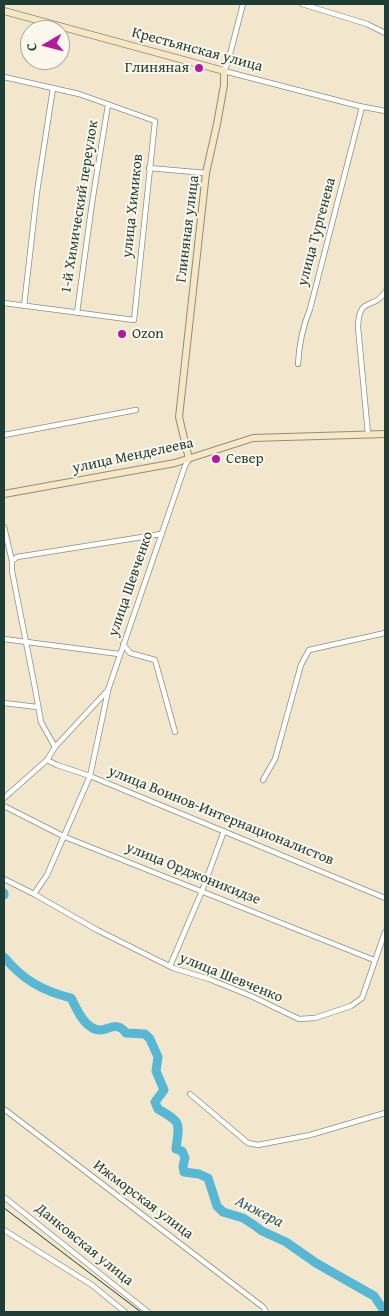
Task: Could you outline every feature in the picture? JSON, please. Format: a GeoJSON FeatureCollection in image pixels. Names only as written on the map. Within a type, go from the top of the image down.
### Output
{"type":"FeatureCollection","features":[{"type":"Feature","properties":{"kind":"street","name":"Глиняная улица"},"geometry":{"type":"LineString","coordinates":[[189,459],[179,417],[206,174],[224,85],[224,70],[228,62],[244,4]]}},
{"type":"Feature","properties":{"kind":"street"},"geometry":{"type":"LineString","coordinates":[[302,4],[367,24],[385,33]]}},
{"type":"Feature","properties":{"kind":"street","name":"Крестьянская улица"},"geometry":{"type":"LineString","coordinates":[[4,11],[362,107],[385,111]]}},
{"type":"Feature","properties":{"kind":"street","name":"улица Химиков"},"geometry":{"type":"LineString","coordinates":[[4,77],[79,94],[155,121],[134,320],[4,303]]}},
{"type":"Feature","properties":{"kind":"street"},"geometry":{"type":"LineString","coordinates":[[24,306],[37,192],[53,88]]}},
{"type":"Feature","properties":{"kind":"street","name":"1-й Химический переулок"},"geometry":{"type":"LineString","coordinates":[[76,313],[108,105]]}},
{"type":"Feature","properties":{"kind":"street","name":"улица Тургенева"},"geometry":{"type":"LineString","coordinates":[[298,364],[298,352],[362,107]]}},
{"type":"Feature","properties":{"kind":"street"},"geometry":{"type":"LineString","coordinates":[[149,168],[206,174]]}},
{"type":"Feature","properties":{"kind":"street"},"geometry":{"type":"LineString","coordinates":[[368,434],[358,327],[359,313],[364,306],[382,297],[385,292]]}},
{"type":"Feature","properties":{"kind":"street"},"geometry":{"type":"LineString","coordinates":[[4,435],[136,410]]}},
{"type":"Feature","properties":{"kind":"street","name":"улица Менделеева"},"geometry":{"type":"LineString","coordinates":[[4,494],[189,459],[253,438],[385,434]]}},
{"type":"Feature","properties":{"kind":"street","name":"улица Шевченко"},"geometry":{"type":"LineString","coordinates":[[4,798],[47,760],[55,747],[108,690],[119,654],[189,459]]}},
{"type":"Feature","properties":{"kind":"street"},"geometry":{"type":"LineString","coordinates":[[4,527],[12,561],[12,570],[37,707],[41,722],[55,747]]}},
{"type":"Feature","properties":{"kind":"street"},"geometry":{"type":"LineString","coordinates":[[12,561],[17,557],[162,534]]}},
{"type":"Feature","properties":{"kind":"street"},"geometry":{"type":"LineString","coordinates":[[263,780],[275,759],[301,665],[309,650],[385,633]]}},
{"type":"Feature","properties":{"kind":"street"},"geometry":{"type":"LineString","coordinates":[[4,640],[25,641],[119,654]]}},
{"type":"Feature","properties":{"kind":"street"},"geometry":{"type":"LineString","coordinates":[[123,644],[130,653],[155,660],[175,732]]}},
{"type":"Feature","properties":{"kind":"street"},"geometry":{"type":"LineString","coordinates":[[34,894],[47,875],[90,776],[108,690]]}},
{"type":"Feature","properties":{"kind":"street"},"geometry":{"type":"LineString","coordinates":[[4,703],[37,707]]}},
{"type":"Feature","properties":{"kind":"street","name":"улица Воинов-Интернационалистов"},"geometry":{"type":"LineString","coordinates":[[47,760],[385,898]]}},
{"type":"Feature","properties":{"kind":"street","name":"улица Орджоникидзе"},"geometry":{"type":"LineString","coordinates":[[4,806],[64,837],[374,960]]}},
{"type":"Feature","properties":{"kind":"street"},"geometry":{"type":"LineString","coordinates":[[170,966],[202,891],[224,831]]}},
{"type":"Feature","properties":{"kind":"street","name":"улица Шевченко"},"geometry":{"type":"LineString","coordinates":[[4,879],[96,930],[170,966],[251,996],[299,1019],[315,1018],[351,1006],[362,998],[385,932]]}},
{"type":"Feature","properties":{"kind":"street"},"geometry":{"type":"LineString","coordinates":[[190,1094],[248,1143],[258,1145],[310,1134],[385,1113]]}},
{"type":"Feature","properties":{"kind":"street","name":"Ижморская улица"},"geometry":{"type":"LineString","coordinates":[[4,1109],[266,1312]]}},
{"type":"Feature","properties":{"kind":"street","name":"Данковская улица"},"geometry":{"type":"LineString","coordinates":[[4,1197],[148,1312]]}},
{"type":"Feature","properties":{"kind":"street"},"geometry":{"type":"LineString","coordinates":[[4,1230],[92,1286],[125,1312]]}},
{"type":"Feature","properties":{"kind":"waterway","name":"Анжера"},"geometry":{"type":"LineString","coordinates":[[4,957],[34,984],[71,998],[82,1018],[91,1027],[101,1030],[117,1027],[126,1033],[145,1034],[150,1039],[158,1057],[156,1071],[164,1090],[155,1102],[158,1109],[172,1117],[178,1124],[176,1149],[182,1151],[185,1158],[184,1172],[199,1174],[208,1178],[217,1206],[223,1212],[243,1218],[374,1296],[385,1312]]}},
{"type":"Feature","properties":{"kind":"railway"},"geometry":{"type":"LineString","coordinates":[[4,1208],[141,1312]]}},
{"type":"Feature","properties":{"kind":"place","name":"Глиняная"},"geometry":{"type":"Point","coordinates":[199,68]}},
{"type":"Feature","properties":{"kind":"place","name":"Ozon"},"geometry":{"type":"Point","coordinates":[122,334]}},
{"type":"Feature","properties":{"kind":"place","name":"Север"},"geometry":{"type":"Point","coordinates":[216,459]}}]}
